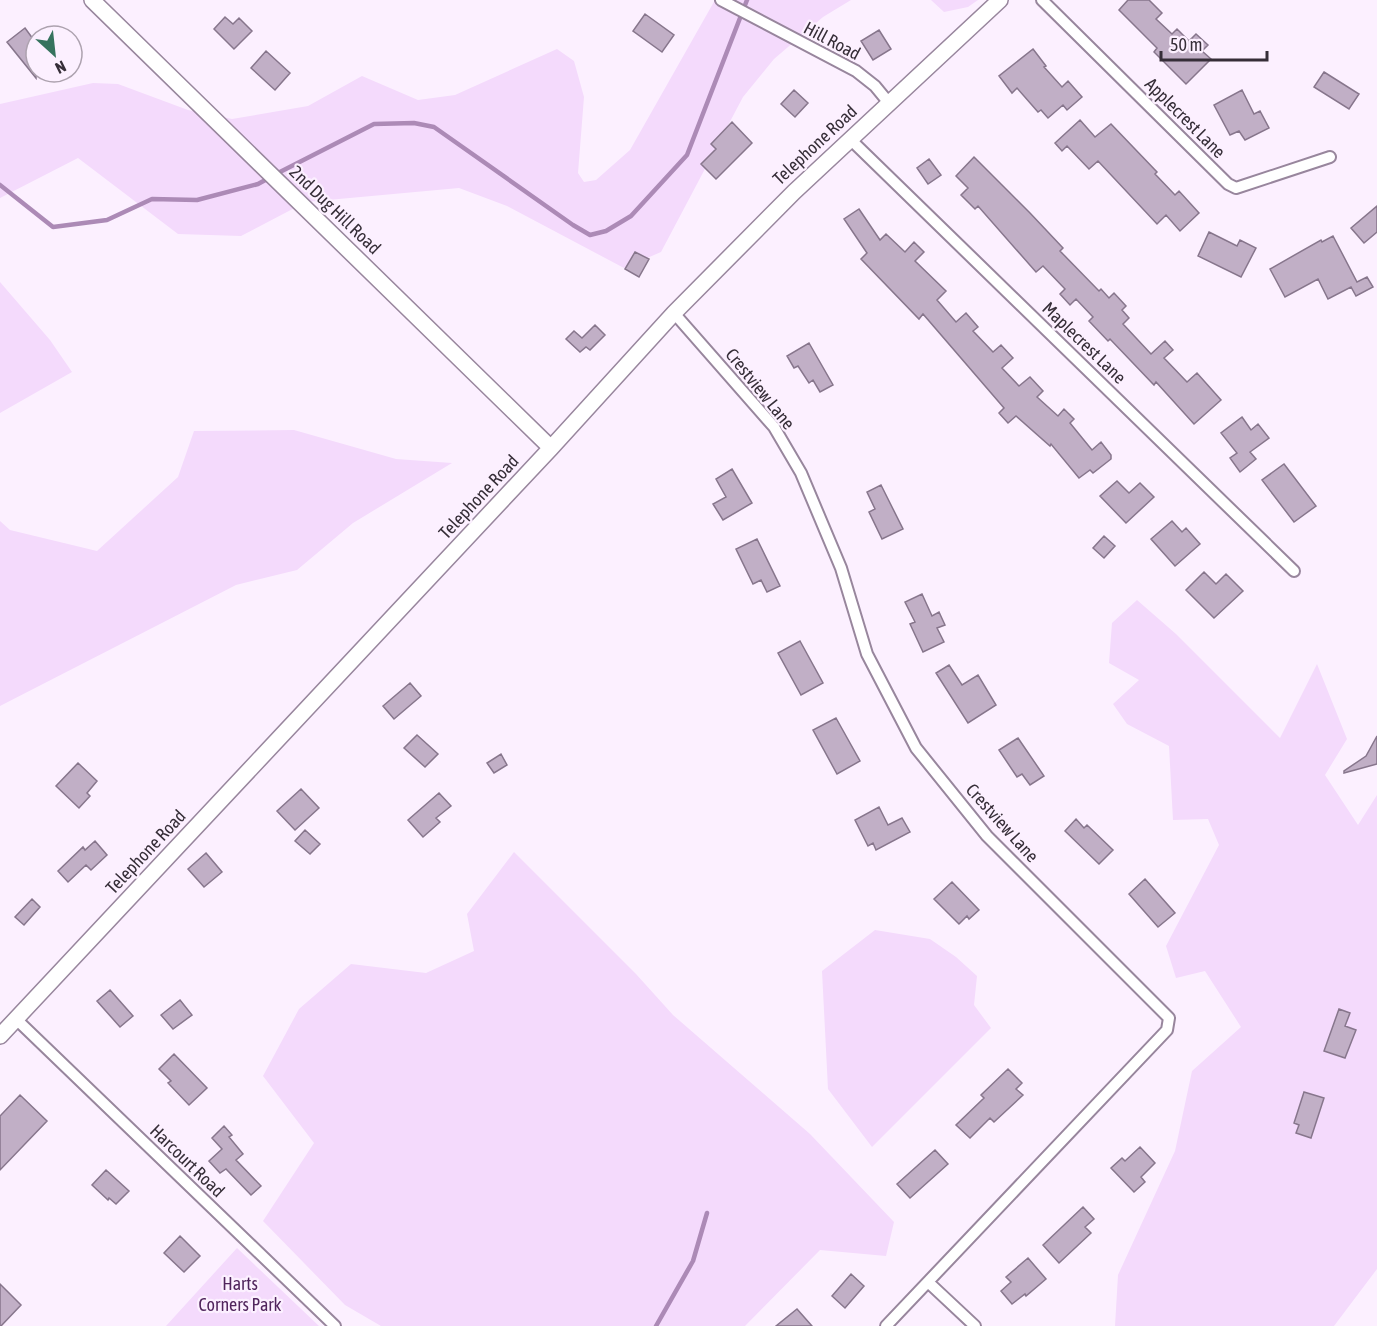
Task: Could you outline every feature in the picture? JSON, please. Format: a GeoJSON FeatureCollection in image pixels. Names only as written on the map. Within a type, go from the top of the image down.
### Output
{"type":"FeatureCollection","features":[{"type":"Feature","properties":{"kind":"street","name":"2nd Dug Hill Road"},"geometry":{"type":"LineString","coordinates":[[92,0],[551,448]]}},
{"type":"Feature","properties":{"kind":"street","name":"Telephone Road"},"geometry":{"type":"LineString","coordinates":[[0,1036],[551,448],[674,313],[794,192],[1000,0]]}},
{"type":"Feature","properties":{"kind":"street","name":"Applecrest Lane"},"geometry":{"type":"LineString","coordinates":[[1042,0],[1228,184],[1236,188],[1330,157]]}},
{"type":"Feature","properties":{"kind":"street","name":"Hill Road"},"geometry":{"type":"LineString","coordinates":[[725,2],[856,71],[875,86],[888,103]]}},
{"type":"Feature","properties":{"kind":"street","name":"Maplecrest Lane"},"geometry":{"type":"LineString","coordinates":[[850,139],[1294,571]]}},
{"type":"Feature","properties":{"kind":"street","name":"Crestview Lane"},"geometry":{"type":"LineString","coordinates":[[674,313],[774,427],[801,473],[841,568],[867,654],[916,748],[987,836],[1169,1018],[1167,1030],[928,1282]]}},
{"type":"Feature","properties":{"kind":"street","name":"Harcourt Road"},"geometry":{"type":"LineString","coordinates":[[16,1019],[335,1326]]}},
{"type":"Feature","properties":{"kind":"street"},"geometry":{"type":"LineString","coordinates":[[886,1326],[928,1282],[975,1326]]}},
{"type":"Feature","properties":{"kind":"green space"},"geometry":{"type":"Polygon","coordinates":[[[715,0],[851,0],[823,17],[774,59],[743,97],[661,252],[624,268],[507,206],[459,188],[306,202],[241,236],[178,234],[78,158],[0,198],[0,104],[93,83],[118,84],[188,110],[232,119],[308,106],[362,76],[418,100],[455,95],[557,49],[574,61],[584,97],[578,173],[584,182],[596,180],[630,150],[715,0]]]}},
{"type":"Feature","properties":{"kind":"green space"},"geometry":{"type":"Polygon","coordinates":[[[931,0],[978,0],[968,7],[944,12],[931,0]]]}},
{"type":"Feature","properties":{"kind":"green space"},"geometry":{"type":"Polygon","coordinates":[[[0,282],[50,340],[72,372],[0,413],[0,282]]]}},
{"type":"Feature","properties":{"kind":"green space"},"geometry":{"type":"Polygon","coordinates":[[[294,430],[396,459],[452,463],[353,523],[297,570],[236,585],[0,706],[0,521],[10,530],[97,551],[178,477],[194,431],[294,430]]]}},
{"type":"Feature","properties":{"kind":"green space"},"geometry":{"type":"Polygon","coordinates":[[[1137,600],[1176,634],[1280,738],[1317,664],[1347,739],[1325,775],[1358,825],[1377,795],[1377,1269],[1334,1326],[1115,1326],[1118,1275],[1175,1151],[1192,1071],[1241,1027],[1205,971],[1176,978],[1166,946],[1219,845],[1208,819],[1173,820],[1169,746],[1127,724],[1113,704],[1139,680],[1109,663],[1112,623],[1137,600]]]}},
{"type":"Feature","properties":{"kind":"green space"},"geometry":{"type":"Polygon","coordinates":[[[514,852],[636,974],[673,1015],[810,1134],[894,1222],[886,1256],[820,1250],[745,1326],[381,1326],[345,1305],[263,1221],[314,1143],[263,1076],[299,1009],[351,964],[426,973],[474,951],[467,914],[514,852]]]}},
{"type":"Feature","properties":{"kind":"green space"},"geometry":{"type":"Polygon","coordinates":[[[875,930],[930,939],[956,957],[977,976],[974,1005],[991,1028],[872,1147],[828,1089],[822,971],[875,930]]]}},
{"type":"Feature","properties":{"kind":"green space","name":"Harts Corners Park"},"geometry":{"type":"Polygon","coordinates":[[[237,1248],[319,1326],[166,1326],[237,1248]]]}},
{"type":"Feature","properties":{"kind":"building"},"geometry":{"type":"Polygon","coordinates":[[[1128,0],[1149,0],[1162,13],[1156,19],[1172,34],[1177,29],[1189,41],[1196,34],[1208,45],[1202,51],[1211,59],[1186,84],[1154,52],[1157,48],[1119,10],[1128,0]]]}},
{"type":"Feature","properties":{"kind":"building"},"geometry":{"type":"Polygon","coordinates":[[[645,14],[674,35],[662,52],[633,31],[645,14]]]}},
{"type":"Feature","properties":{"kind":"building"},"geometry":{"type":"Polygon","coordinates":[[[225,17],[233,24],[239,18],[252,31],[234,49],[214,29],[225,17]]]}},
{"type":"Feature","properties":{"kind":"building"},"geometry":{"type":"Polygon","coordinates":[[[24,29],[24,63],[7,42],[24,29]]]}},
{"type":"Feature","properties":{"kind":"building"},"geometry":{"type":"Polygon","coordinates":[[[879,30],[891,49],[873,60],[861,41],[879,30]]]}},
{"type":"Feature","properties":{"kind":"building"},"geometry":{"type":"Polygon","coordinates":[[[1033,49],[1046,66],[1044,67],[1062,87],[1068,81],[1082,97],[1067,110],[1063,105],[1048,118],[1041,110],[1038,112],[1017,88],[1012,93],[999,76],[1033,49]]]}},
{"type":"Feature","properties":{"kind":"building"},"geometry":{"type":"Polygon","coordinates":[[[266,51],[290,73],[275,90],[251,68],[266,51]]]}},
{"type":"Feature","properties":{"kind":"building"},"geometry":{"type":"Polygon","coordinates":[[[1324,72],[1359,94],[1349,109],[1314,87],[1324,72]]]}},
{"type":"Feature","properties":{"kind":"building"},"geometry":{"type":"Polygon","coordinates":[[[794,90],[808,103],[795,117],[781,104],[794,90]]]}},
{"type":"Feature","properties":{"kind":"building"},"geometry":{"type":"Polygon","coordinates":[[[1242,90],[1254,114],[1260,111],[1269,128],[1245,140],[1239,131],[1230,135],[1214,105],[1242,90]]]}},
{"type":"Feature","properties":{"kind":"building"},"geometry":{"type":"Polygon","coordinates":[[[1080,120],[1095,137],[1111,124],[1157,172],[1155,174],[1175,195],[1179,191],[1199,213],[1180,231],[1166,215],[1157,224],[1098,161],[1089,169],[1067,146],[1062,151],[1055,143],[1080,120]]]}},
{"type":"Feature","properties":{"kind":"building"},"geometry":{"type":"Polygon","coordinates":[[[732,122],[752,143],[716,179],[701,164],[716,149],[711,144],[732,122]]]}},
{"type":"Feature","properties":{"kind":"building"},"geometry":{"type":"Polygon","coordinates":[[[974,157],[1063,248],[1060,251],[1099,291],[1101,289],[1109,298],[1114,293],[1126,306],[1122,310],[1129,318],[1123,324],[1151,354],[1165,341],[1173,350],[1164,358],[1187,382],[1197,373],[1221,400],[1194,424],[1156,382],[1154,385],[1110,339],[1108,341],[1089,321],[1093,317],[1076,299],[1070,305],[1060,294],[1065,289],[1043,266],[1036,272],[978,206],[975,209],[961,195],[968,188],[956,176],[974,157]]]}},
{"type":"Feature","properties":{"kind":"building"},"geometry":{"type":"Polygon","coordinates":[[[929,159],[941,175],[928,184],[917,168],[929,159]]]}},
{"type":"Feature","properties":{"kind":"building"},"geometry":{"type":"Polygon","coordinates":[[[1377,206],[1377,232],[1364,243],[1351,228],[1377,206]]]}},
{"type":"Feature","properties":{"kind":"building"},"geometry":{"type":"Polygon","coordinates":[[[859,209],[880,240],[886,234],[905,252],[914,242],[924,252],[915,261],[946,291],[937,300],[956,322],[966,313],[978,327],[973,331],[993,352],[1001,345],[1013,358],[1002,368],[1019,386],[1030,377],[1043,391],[1037,397],[1058,416],[1064,409],[1074,419],[1070,423],[1092,450],[1101,442],[1111,455],[1111,459],[1093,473],[1090,470],[1079,478],[1051,444],[1050,446],[1016,416],[1008,423],[999,413],[1004,408],[923,314],[919,319],[861,259],[867,253],[844,219],[859,209]]]}},
{"type":"Feature","properties":{"kind":"building"},"geometry":{"type":"Polygon","coordinates":[[[1209,232],[1237,246],[1240,240],[1256,248],[1241,277],[1198,256],[1209,232]]]}},
{"type":"Feature","properties":{"kind":"building"},"geometry":{"type":"Polygon","coordinates":[[[1333,236],[1357,282],[1367,277],[1373,287],[1356,296],[1351,287],[1328,299],[1318,279],[1285,297],[1270,269],[1321,240],[1322,242],[1333,236]]]}},
{"type":"Feature","properties":{"kind":"building"},"geometry":{"type":"Polygon","coordinates":[[[635,252],[649,259],[639,277],[625,269],[635,252]]]}},
{"type":"Feature","properties":{"kind":"building"},"geometry":{"type":"Polygon","coordinates":[[[595,325],[605,335],[590,350],[586,347],[580,352],[566,339],[574,331],[582,338],[595,325]]]}},
{"type":"Feature","properties":{"kind":"building"},"geometry":{"type":"Polygon","coordinates":[[[809,343],[833,385],[820,392],[813,380],[809,383],[798,366],[794,368],[787,356],[809,343]]]}},
{"type":"Feature","properties":{"kind":"building"},"geometry":{"type":"Polygon","coordinates":[[[1242,417],[1251,430],[1258,424],[1269,438],[1250,452],[1256,459],[1240,472],[1230,458],[1237,453],[1221,433],[1242,417]]]}},
{"type":"Feature","properties":{"kind":"building"},"geometry":{"type":"Polygon","coordinates":[[[1284,464],[1316,506],[1294,522],[1262,480],[1284,464]]]}},
{"type":"Feature","properties":{"kind":"building"},"geometry":{"type":"Polygon","coordinates":[[[732,469],[752,503],[723,520],[713,504],[726,497],[716,479],[732,469]]]}},
{"type":"Feature","properties":{"kind":"building"},"geometry":{"type":"Polygon","coordinates":[[[1117,481],[1129,493],[1140,483],[1154,497],[1126,523],[1100,496],[1117,481]]]}},
{"type":"Feature","properties":{"kind":"building"},"geometry":{"type":"Polygon","coordinates":[[[881,485],[903,529],[882,539],[869,512],[875,509],[867,492],[881,485]]]}},
{"type":"Feature","properties":{"kind":"building"},"geometry":{"type":"Polygon","coordinates":[[[1172,521],[1182,532],[1186,528],[1200,544],[1175,566],[1151,539],[1172,521]]]}},
{"type":"Feature","properties":{"kind":"building"},"geometry":{"type":"Polygon","coordinates":[[[1104,536],[1115,546],[1104,558],[1093,548],[1104,536]]]}},
{"type":"Feature","properties":{"kind":"building"},"geometry":{"type":"Polygon","coordinates":[[[757,539],[780,586],[767,592],[761,580],[753,584],[736,549],[757,539]]]}},
{"type":"Feature","properties":{"kind":"building"},"geometry":{"type":"Polygon","coordinates":[[[1204,572],[1216,584],[1226,574],[1243,591],[1214,618],[1186,590],[1204,572]]]}},
{"type":"Feature","properties":{"kind":"building"},"geometry":{"type":"Polygon","coordinates":[[[922,594],[932,616],[939,612],[945,625],[937,628],[944,642],[923,652],[910,624],[915,622],[905,602],[922,594]]]}},
{"type":"Feature","properties":{"kind":"building"},"geometry":{"type":"Polygon","coordinates":[[[800,641],[823,683],[801,695],[778,653],[800,641]]]}},
{"type":"Feature","properties":{"kind":"building"},"geometry":{"type":"Polygon","coordinates":[[[949,665],[962,685],[978,675],[996,705],[968,723],[936,673],[949,665]]]}},
{"type":"Feature","properties":{"kind":"building"},"geometry":{"type":"Polygon","coordinates":[[[410,683],[421,696],[394,719],[383,706],[410,683]]]}},
{"type":"Feature","properties":{"kind":"building"},"geometry":{"type":"Polygon","coordinates":[[[836,718],[860,761],[837,774],[813,730],[836,718]]]}},
{"type":"Feature","properties":{"kind":"building"},"geometry":{"type":"Polygon","coordinates":[[[417,735],[438,754],[425,767],[404,748],[417,735]]]}},
{"type":"Feature","properties":{"kind":"building"},"geometry":{"type":"Polygon","coordinates":[[[1377,736],[1377,764],[1344,773],[1366,756],[1377,736]]]}},
{"type":"Feature","properties":{"kind":"building"},"geometry":{"type":"Polygon","coordinates":[[[1018,738],[1044,776],[1030,785],[1022,774],[1017,777],[999,750],[1018,738]]]}},
{"type":"Feature","properties":{"kind":"building"},"geometry":{"type":"Polygon","coordinates":[[[501,754],[507,765],[494,773],[487,763],[501,754]]]}},
{"type":"Feature","properties":{"kind":"building"},"geometry":{"type":"Polygon","coordinates":[[[78,763],[97,781],[87,793],[90,796],[79,808],[56,786],[78,763]]]}},
{"type":"Feature","properties":{"kind":"building"},"geometry":{"type":"Polygon","coordinates":[[[301,789],[319,808],[295,830],[277,811],[301,789]]]}},
{"type":"Feature","properties":{"kind":"building"},"geometry":{"type":"Polygon","coordinates":[[[439,793],[451,806],[436,818],[440,822],[423,837],[408,820],[439,793]]]}},
{"type":"Feature","properties":{"kind":"building"},"geometry":{"type":"Polygon","coordinates":[[[879,807],[888,825],[902,818],[910,832],[876,850],[873,843],[868,846],[855,820],[879,807]]]}},
{"type":"Feature","properties":{"kind":"building"},"geometry":{"type":"Polygon","coordinates":[[[1076,819],[1084,828],[1087,825],[1113,850],[1099,864],[1065,831],[1076,819]]]}},
{"type":"Feature","properties":{"kind":"building"},"geometry":{"type":"Polygon","coordinates":[[[305,830],[320,844],[310,854],[295,841],[305,830]]]}},
{"type":"Feature","properties":{"kind":"building"},"geometry":{"type":"Polygon","coordinates":[[[95,841],[107,855],[91,870],[86,865],[68,882],[58,871],[83,847],[85,850],[95,841]]]}},
{"type":"Feature","properties":{"kind":"building"},"geometry":{"type":"Polygon","coordinates":[[[206,853],[222,872],[204,887],[188,869],[206,853]]]}},
{"type":"Feature","properties":{"kind":"building"},"geometry":{"type":"Polygon","coordinates":[[[1145,879],[1175,913],[1158,927],[1129,894],[1145,879]]]}},
{"type":"Feature","properties":{"kind":"building"},"geometry":{"type":"Polygon","coordinates":[[[952,882],[979,910],[969,919],[967,916],[959,924],[934,899],[952,882]]]}},
{"type":"Feature","properties":{"kind":"building"},"geometry":{"type":"Polygon","coordinates":[[[32,899],[40,907],[24,925],[15,917],[32,899]]]}},
{"type":"Feature","properties":{"kind":"building"},"geometry":{"type":"Polygon","coordinates":[[[110,990],[133,1016],[120,1027],[97,1001],[110,990]]]}},
{"type":"Feature","properties":{"kind":"building"},"geometry":{"type":"Polygon","coordinates":[[[180,1000],[192,1015],[173,1029],[161,1015],[180,1000]]]}},
{"type":"Feature","properties":{"kind":"building"},"geometry":{"type":"Polygon","coordinates":[[[1339,1009],[1350,1013],[1345,1026],[1356,1030],[1345,1058],[1324,1051],[1339,1009]]]}},
{"type":"Feature","properties":{"kind":"building"},"geometry":{"type":"Polygon","coordinates":[[[174,1054],[207,1088],[189,1105],[168,1083],[171,1081],[159,1069],[174,1054]]]}},
{"type":"Feature","properties":{"kind":"building"},"geometry":{"type":"Polygon","coordinates":[[[1008,1069],[1022,1083],[1016,1089],[1023,1095],[994,1122],[990,1118],[970,1138],[956,1125],[984,1098],[981,1095],[1008,1069]]]}},
{"type":"Feature","properties":{"kind":"building"},"geometry":{"type":"Polygon","coordinates":[[[1304,1092],[1324,1098],[1311,1138],[1296,1133],[1299,1125],[1294,1123],[1304,1092]]]}},
{"type":"Feature","properties":{"kind":"building"},"geometry":{"type":"Polygon","coordinates":[[[20,1095],[47,1121],[0,1170],[0,1116],[20,1095]]]}},
{"type":"Feature","properties":{"kind":"building"},"geometry":{"type":"Polygon","coordinates":[[[224,1126],[232,1135],[229,1137],[243,1154],[236,1160],[261,1186],[251,1195],[226,1169],[220,1173],[209,1161],[222,1149],[212,1138],[224,1126]]]}},
{"type":"Feature","properties":{"kind":"building"},"geometry":{"type":"Polygon","coordinates":[[[1140,1147],[1155,1163],[1141,1177],[1145,1182],[1134,1192],[1111,1168],[1122,1158],[1125,1161],[1140,1147]]]}},
{"type":"Feature","properties":{"kind":"building"},"geometry":{"type":"Polygon","coordinates":[[[935,1150],[948,1164],[910,1198],[897,1184],[935,1150]]]}},
{"type":"Feature","properties":{"kind":"building"},"geometry":{"type":"Polygon","coordinates":[[[106,1170],[129,1191],[116,1204],[109,1198],[108,1200],[92,1185],[106,1170]]]}},
{"type":"Feature","properties":{"kind":"building"},"geometry":{"type":"Polygon","coordinates":[[[1083,1207],[1094,1219],[1085,1227],[1091,1233],[1059,1263],[1043,1245],[1083,1207]]]}},
{"type":"Feature","properties":{"kind":"building"},"geometry":{"type":"Polygon","coordinates":[[[180,1236],[200,1256],[184,1272],[164,1253],[180,1236]]]}},
{"type":"Feature","properties":{"kind":"building"},"geometry":{"type":"Polygon","coordinates":[[[1028,1258],[1046,1279],[1026,1296],[1025,1294],[1012,1304],[1001,1291],[1011,1282],[1006,1277],[1028,1258]]]}},
{"type":"Feature","properties":{"kind":"building"},"geometry":{"type":"Polygon","coordinates":[[[851,1274],[864,1286],[845,1308],[832,1296],[851,1274]]]}},
{"type":"Feature","properties":{"kind":"building"},"geometry":{"type":"Polygon","coordinates":[[[0,1284],[21,1305],[1,1326],[0,1326],[0,1284]]]}},
{"type":"Feature","properties":{"kind":"building"},"geometry":{"type":"Polygon","coordinates":[[[797,1309],[812,1326],[776,1326],[797,1309]]]}},
{"type":"Feature","properties":{"kind":"waterway"},"geometry":{"type":"LineString","coordinates":[[276,174],[374,124],[414,123],[434,127],[590,235],[606,231],[631,216],[687,155],[747,0]]}},
{"type":"Feature","properties":{"kind":"waterway"},"geometry":{"type":"LineString","coordinates":[[0,185],[53,227],[107,220],[152,199],[197,200],[258,184],[269,178]]}},
{"type":"Feature","properties":{"kind":"waterway"},"geometry":{"type":"LineString","coordinates":[[656,1326],[693,1261],[707,1213]]}}]}
